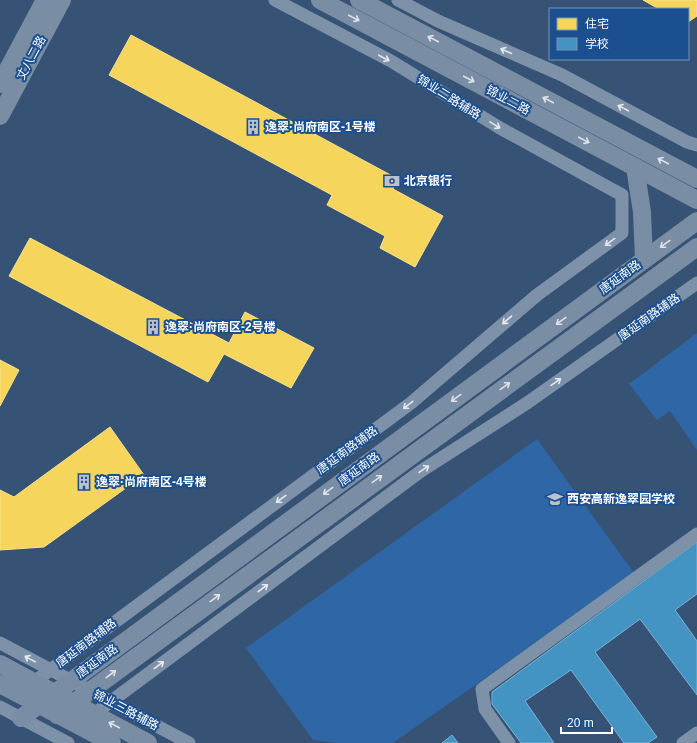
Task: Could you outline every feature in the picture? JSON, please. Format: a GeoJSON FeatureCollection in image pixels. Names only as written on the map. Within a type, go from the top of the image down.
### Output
{"type":"FeatureCollection","features":[{"type":"Feature","properties":{"kind":"main road","name":"丈八二路"},"geometry":{"type":"LineString","coordinates":[[0,84],[45,0]]}},
{"type":"Feature","properties":{"kind":"main road","name":"丈八二路"},"geometry":{"type":"LineString","coordinates":[[0,116],[62,0]]}},
{"type":"Feature","properties":{"kind":"main road","name":"锦业二路"},"geometry":{"type":"LineString","coordinates":[[320,0],[697,200]]}},
{"type":"Feature","properties":{"kind":"main road","name":"锦业二路"},"geometry":{"type":"LineString","coordinates":[[359,0],[697,179]]}},
{"type":"Feature","properties":{"kind":"main road"},"geometry":{"type":"LineString","coordinates":[[635,167],[642,212],[644,260]]}},
{"type":"Feature","properties":{"kind":"main road","name":"唐延南路"},"geometry":{"type":"LineString","coordinates":[[21,718],[70,680],[697,221]]}},
{"type":"Feature","properties":{"kind":"main road","name":"唐延南路"},"geometry":{"type":"LineString","coordinates":[[57,715],[89,690],[697,246]]}},
{"type":"Feature","properties":{"kind":"main road"},"geometry":{"type":"LineString","coordinates":[[0,664],[148,743]]}},
{"type":"Feature","properties":{"kind":"main road"},"geometry":{"type":"LineString","coordinates":[[0,684],[112,743]]}},
{"type":"Feature","properties":{"kind":"street","name":"锦业二路辅路"},"geometry":{"type":"LineString","coordinates":[[275,0],[391,61],[500,128],[622,194]]}},
{"type":"Feature","properties":{"kind":"street"},"geometry":{"type":"LineString","coordinates":[[398,0],[438,21],[562,75],[697,145]]}},
{"type":"Feature","properties":{"kind":"street","name":"唐延南路辅路"},"geometry":{"type":"LineString","coordinates":[[34,682],[410,403],[537,295],[622,233],[622,194]]}},
{"type":"Feature","properties":{"kind":"street","name":"唐延南路辅路"},"geometry":{"type":"LineString","coordinates":[[94,714],[421,471],[527,403],[697,283]]}},
{"type":"Feature","properties":{"kind":"street"},"geometry":{"type":"LineString","coordinates":[[509,743],[484,709],[482,689],[697,534]]}},
{"type":"Feature","properties":{"kind":"street","name":"锦业三路辅路"},"geometry":{"type":"LineString","coordinates":[[0,642],[188,743]]}},
{"type":"Feature","properties":{"kind":"street"},"geometry":{"type":"LineString","coordinates":[[0,707],[68,743]]}},
{"type":"Feature","properties":{"kind":"street"},"geometry":{"type":"LineString","coordinates":[[683,743],[697,733]]}},
{"type":"Feature","properties":{"kind":"shaded area"},"geometry":{"type":"Polygon","coordinates":[[[697,333],[697,450],[670,411],[657,420],[629,384],[697,333]]]}},
{"type":"Feature","properties":{"kind":"shaded area"},"geometry":{"type":"Polygon","coordinates":[[[537,439],[634,573],[393,743],[337,743],[313,740],[246,648],[537,439]]]}},
{"type":"Feature","properties":{"kind":"building: 住宅"},"geometry":{"type":"Polygon","coordinates":[[[643,0],[697,0],[697,16],[689,21],[689,8],[657,8],[643,0]]]}},
{"type":"Feature","properties":{"kind":"building: 住宅","name":"逸翠·尚府南区-1号楼"},"geometry":{"type":"Polygon","coordinates":[[[131,35],[398,179],[393,189],[443,216],[415,267],[380,248],[385,236],[327,205],[332,195],[109,75],[131,35]]]}},
{"type":"Feature","properties":{"kind":"building: 住宅","name":"逸翠·尚府南区-2号楼"},"geometry":{"type":"Polygon","coordinates":[[[30,238],[229,343],[245,312],[314,348],[291,388],[224,354],[208,382],[9,276],[30,238]]]}},
{"type":"Feature","properties":{"kind":"building: 住宅"},"geometry":{"type":"Polygon","coordinates":[[[0,360],[19,370],[0,406],[0,360]]]}},
{"type":"Feature","properties":{"kind":"building: 住宅","name":"逸翠·尚府南区-4号楼"},"geometry":{"type":"Polygon","coordinates":[[[110,427],[144,475],[44,547],[0,550],[0,490],[14,497],[110,427]]]}},
{"type":"Feature","properties":{"kind":"building: 学校"},"geometry":{"type":"Polygon","coordinates":[[[697,542],[697,594],[675,610],[697,641],[697,695],[640,619],[595,652],[657,737],[648,743],[624,743],[571,670],[525,701],[554,743],[521,743],[492,704],[492,692],[697,542]]]}},
{"type":"Feature","properties":{"kind":"building: 学校"},"geometry":{"type":"Polygon","coordinates":[[[452,735],[458,743],[442,743],[452,735]]]}},
{"type":"Feature","properties":{"kind":"place","name":"逸翠·尚府南区-1号楼"},"geometry":{"type":"Point","coordinates":[253,127]}},
{"type":"Feature","properties":{"kind":"place","name":"北京银行"},"geometry":{"type":"Point","coordinates":[392,181]}},
{"type":"Feature","properties":{"kind":"place","name":"逸翠·尚府南区-2号楼"},"geometry":{"type":"Point","coordinates":[153,327]}},
{"type":"Feature","properties":{"kind":"place","name":"逸翠·尚府南区-4号楼"},"geometry":{"type":"Point","coordinates":[84,482]}},
{"type":"Feature","properties":{"kind":"place","name":"西安高新逸翠园学校"},"geometry":{"type":"Point","coordinates":[555,499]}}]}
